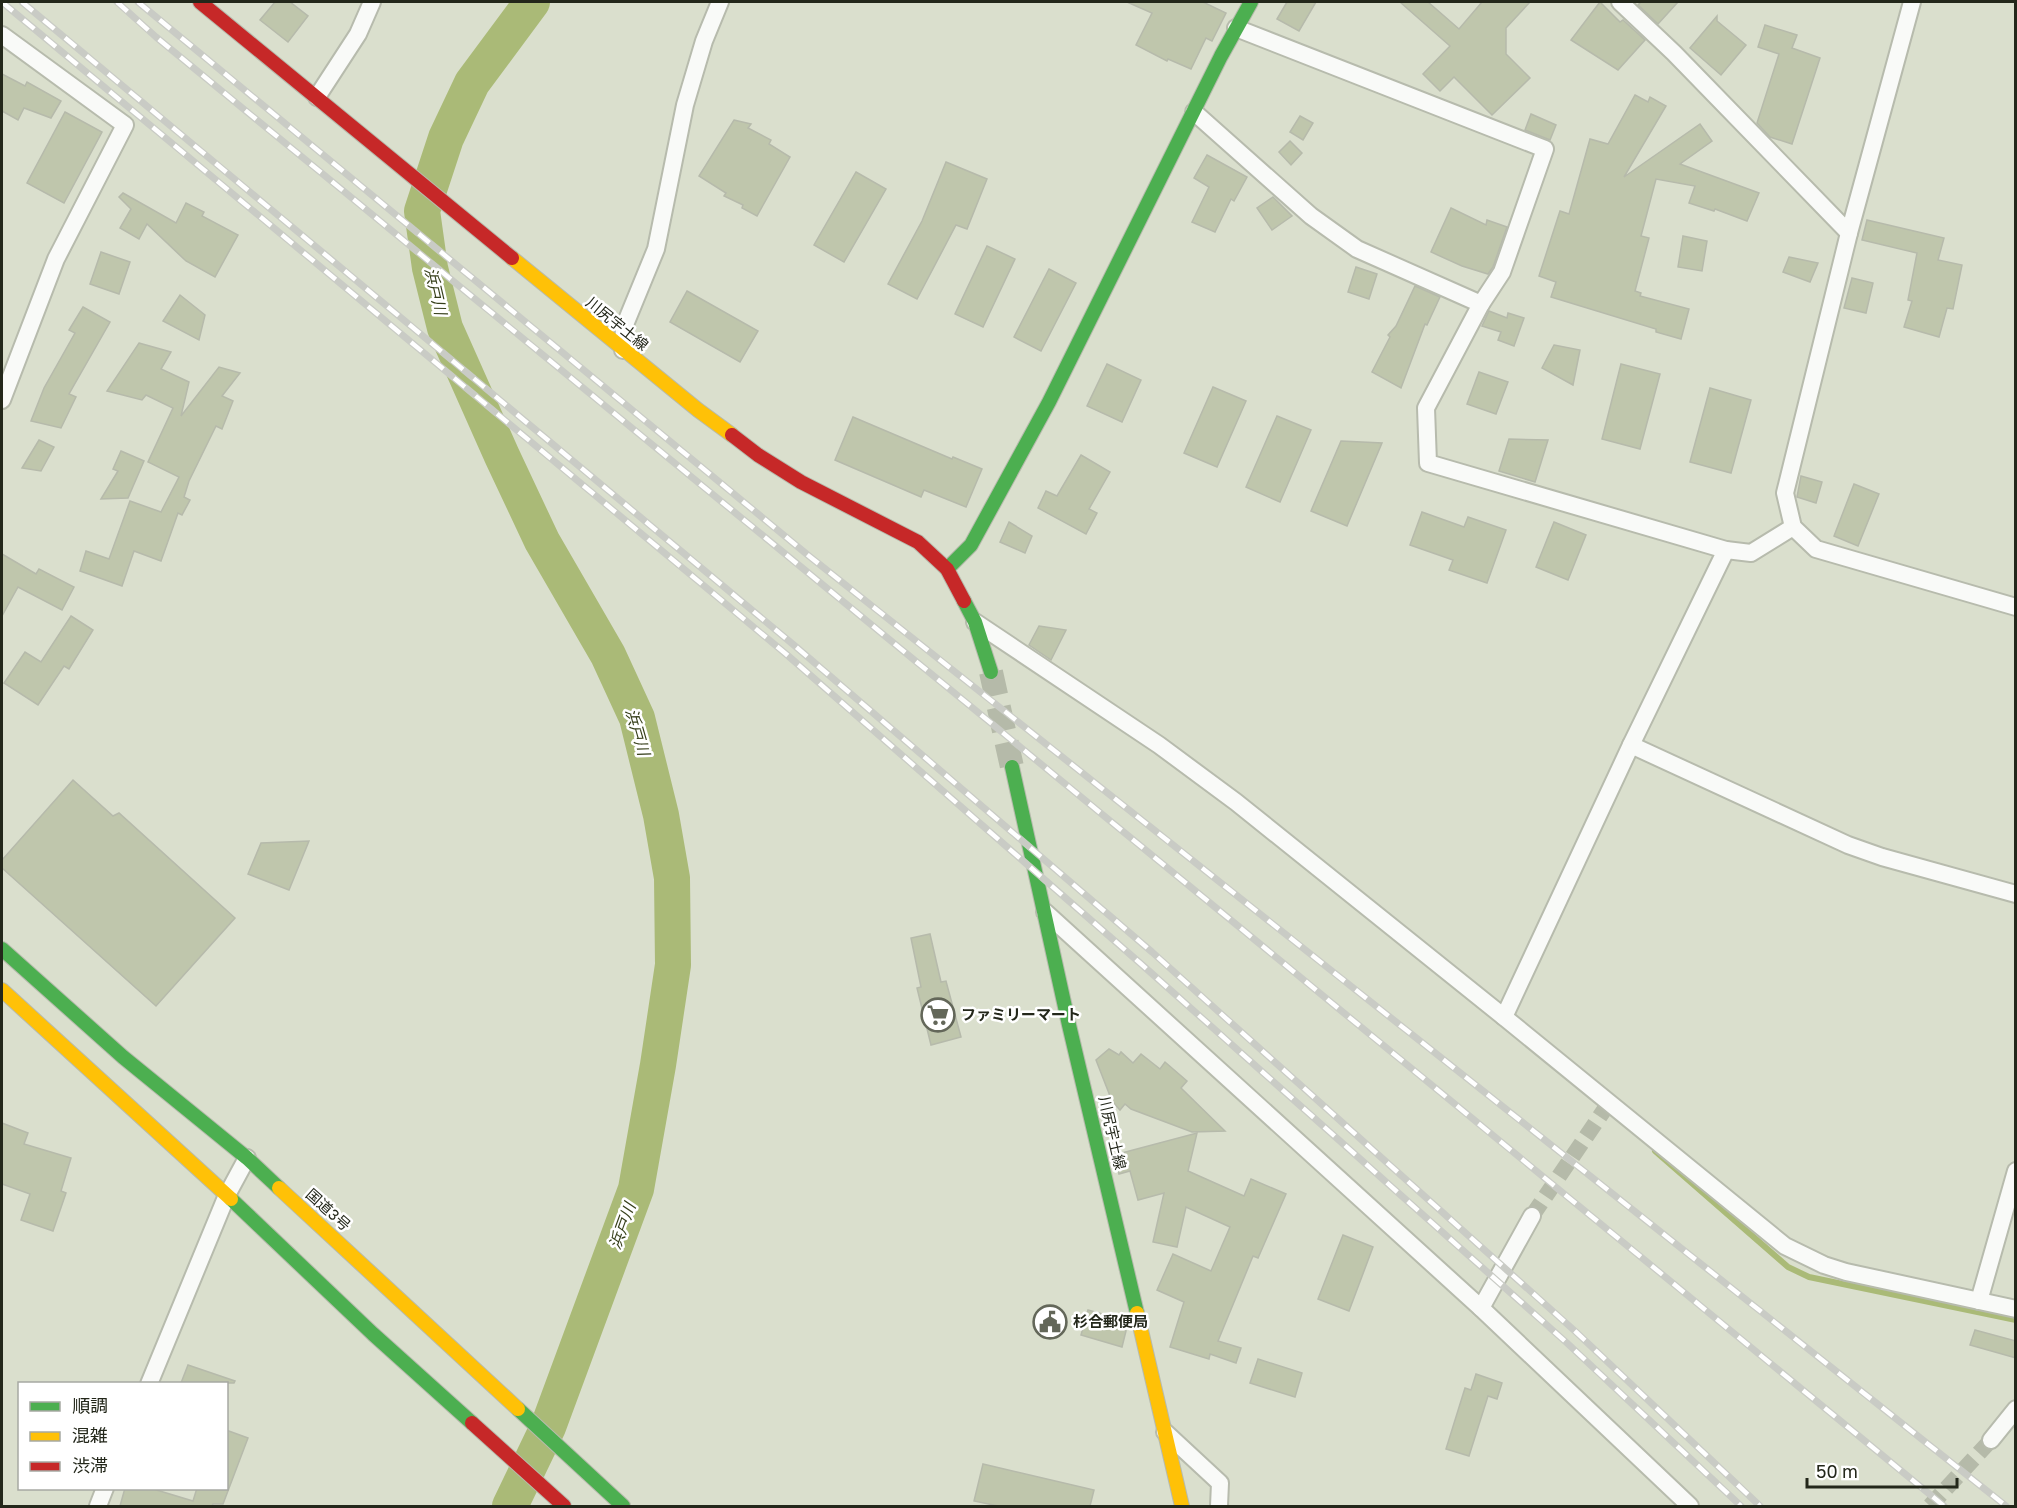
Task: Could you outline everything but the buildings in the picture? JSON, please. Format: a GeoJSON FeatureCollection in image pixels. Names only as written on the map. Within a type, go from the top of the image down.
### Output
{"type":"FeatureCollection","features":[{"type":"Feature","properties":{"kind":"main road","name":"川尻宇土線"},"geometry":{"type":"LineString","coordinates":[[200,2],[332,108],[606,337],[698,410],[758,455],[801,482],[918,542],[947,569],[975,622],[991,672]]}},
{"type":"Feature","properties":{"kind":"main road"},"geometry":{"type":"LineString","coordinates":[[947,569],[971,545],[1054,392],[1251,2]]}},
{"type":"Feature","properties":{"kind":"main road","name":"川尻宇土線"},"geometry":{"type":"LineString","coordinates":[[1012,767],[1069,1025],[1182,1506]]}},
{"type":"Feature","properties":{"kind":"main road","name":"国道3号"},"geometry":{"type":"LineString","coordinates":[[2,949],[123,1057],[247,1158],[618,1502]]}},
{"type":"Feature","properties":{"kind":"main road"},"geometry":{"type":"LineString","coordinates":[[2,990],[227,1196],[373,1334],[564,1506]]}},
{"type":"Feature","properties":{"kind":"street"},"geometry":{"type":"LineString","coordinates":[[317,97],[358,34],[372,2]]}},
{"type":"Feature","properties":{"kind":"street"},"geometry":{"type":"LineString","coordinates":[[623,350],[624,327],[656,249],[685,105],[704,41],[720,2]]}},
{"type":"Feature","properties":{"kind":"street"},"geometry":{"type":"LineString","coordinates":[[1620,2],[1674,53],[1849,233]]}},
{"type":"Feature","properties":{"kind":"street"},"geometry":{"type":"LineString","coordinates":[[1912,2],[1849,233],[1785,493],[1793,527],[1816,549],[2016,607]]}},
{"type":"Feature","properties":{"kind":"street"},"geometry":{"type":"LineString","coordinates":[[1236,28],[1545,149],[1502,272],[1481,304],[1426,408],[1428,463],[1726,550],[1751,553],[1793,527]]}},
{"type":"Feature","properties":{"kind":"street"},"geometry":{"type":"LineString","coordinates":[[2,35],[125,125],[56,259],[2,400]]}},
{"type":"Feature","properties":{"kind":"street"},"geometry":{"type":"LineString","coordinates":[[1194,112],[1311,216],[1357,249],[1481,304]]}},
{"type":"Feature","properties":{"kind":"street"},"geometry":{"type":"LineString","coordinates":[[1504,1017],[1631,745],[1726,550]]}},
{"type":"Feature","properties":{"kind":"street"},"geometry":{"type":"LineString","coordinates":[[975,622],[1159,745],[1236,802],[1785,1246],[1824,1265],[1846,1272],[2016,1310]]}},
{"type":"Feature","properties":{"kind":"street"},"geometry":{"type":"LineString","coordinates":[[1631,745],[1848,845],[1882,857],[2016,894]]}},
{"type":"Feature","properties":{"kind":"street"},"geometry":{"type":"LineString","coordinates":[[1045,912],[1481,1308],[1690,1506]]}},
{"type":"Feature","properties":{"kind":"street"},"geometry":{"type":"LineString","coordinates":[[149,1382],[227,1196],[247,1158]]}},
{"type":"Feature","properties":{"kind":"street"},"geometry":{"type":"LineString","coordinates":[[1979,1301],[2016,1171]]}},
{"type":"Feature","properties":{"kind":"street"},"geometry":{"type":"LineString","coordinates":[[1481,1308],[1532,1216]]}},
{"type":"Feature","properties":{"kind":"street"},"geometry":{"type":"LineString","coordinates":[[1991,1440],[2016,1409]]}},
{"type":"Feature","properties":{"kind":"street"},"geometry":{"type":"LineString","coordinates":[[1164,1431],[1220,1483],[1219,1506]]}},
{"type":"Feature","properties":{"kind":"street"},"geometry":{"type":"LineString","coordinates":[[98,1506],[104,1490]]}},
{"type":"Feature","properties":{"kind":"waterway","name":"浜戸川"},"geometry":{"type":"LineString","coordinates":[[510,1506],[548,1427],[636,1189],[673,965],[672,878],[661,815],[637,718],[608,655],[542,541],[502,456],[445,328],[430,268],[422,211],[446,138],[472,83],[532,2]]}},
{"type":"Feature","properties":{"kind":"waterway"},"geometry":{"type":"LineString","coordinates":[[1655,1151],[1788,1267],[1809,1277],[2016,1320]]}},
{"type":"Feature","properties":{"kind":"tunnel"},"geometry":{"type":"LineString","coordinates":[[991,672],[1012,767]]}},
{"type":"Feature","properties":{"kind":"tunnel"},"geometry":{"type":"LineString","coordinates":[[1532,1216],[1609,1103]]}},
{"type":"Feature","properties":{"kind":"tunnel"},"geometry":{"type":"LineString","coordinates":[[1930,1506],[1991,1440]]}},
{"type":"Feature","properties":{"kind":"railway"},"geometry":{"type":"LineString","coordinates":[[2,2],[786,654],[1140,963],[1567,1343],[1741,1506]]}},
{"type":"Feature","properties":{"kind":"railway"},"geometry":{"type":"LineString","coordinates":[[22,2],[795,646],[1152,952],[1576,1332],[1760,1506]]}},
{"type":"Feature","properties":{"kind":"railway"},"geometry":{"type":"LineString","coordinates":[[117,2],[156,37],[1944,1506]]}},
{"type":"Feature","properties":{"kind":"railway"},"geometry":{"type":"LineString","coordinates":[[138,2],[809,556],[2006,1506]]}},
{"type":"Feature","properties":{"kind":"traffic: fast"},"geometry":{"type":"LineString","coordinates":[[947,569],[971,545],[1049,402],[1221,56],[1251,2]]}},
{"type":"Feature","properties":{"kind":"traffic: fast"},"geometry":{"type":"LineString","coordinates":[[964,601],[975,622],[991,672]]}},
{"type":"Feature","properties":{"kind":"traffic: fast"},"geometry":{"type":"LineString","coordinates":[[1012,767],[1069,1025],[1137,1313]]}},
{"type":"Feature","properties":{"kind":"traffic: fast"},"geometry":{"type":"LineString","coordinates":[[2,949],[123,1057],[247,1158],[279,1188]]}},
{"type":"Feature","properties":{"kind":"traffic: fast"},"geometry":{"type":"LineString","coordinates":[[231,1199],[373,1334],[472,1423]]}},
{"type":"Feature","properties":{"kind":"traffic: fast"},"geometry":{"type":"LineString","coordinates":[[518,1409],[623,1506]]}},
{"type":"Feature","properties":{"kind":"traffic: slow"},"geometry":{"type":"LineString","coordinates":[[512,258],[698,410],[732,435]]}},
{"type":"Feature","properties":{"kind":"traffic: slow"},"geometry":{"type":"LineString","coordinates":[[2,990],[231,1199]]}},
{"type":"Feature","properties":{"kind":"traffic: slow"},"geometry":{"type":"LineString","coordinates":[[279,1188],[518,1409]]}},
{"type":"Feature","properties":{"kind":"traffic: slow"},"geometry":{"type":"LineString","coordinates":[[1137,1313],[1182,1506]]}},
{"type":"Feature","properties":{"kind":"traffic: jam"},"geometry":{"type":"LineString","coordinates":[[200,2],[512,258]]}},
{"type":"Feature","properties":{"kind":"traffic: jam"},"geometry":{"type":"LineString","coordinates":[[732,435],[758,455],[801,482],[918,542],[947,569],[964,601]]}},
{"type":"Feature","properties":{"kind":"traffic: jam"},"geometry":{"type":"LineString","coordinates":[[472,1423],[564,1506]]}},
{"type":"Feature","properties":{"kind":"place","name":"ファミリーマート"},"geometry":{"type":"Point","coordinates":[938,1015]}},
{"type":"Feature","properties":{"kind":"place","name":"杉合郵便局"},"geometry":{"type":"Point","coordinates":[1050,1322]}}]}
